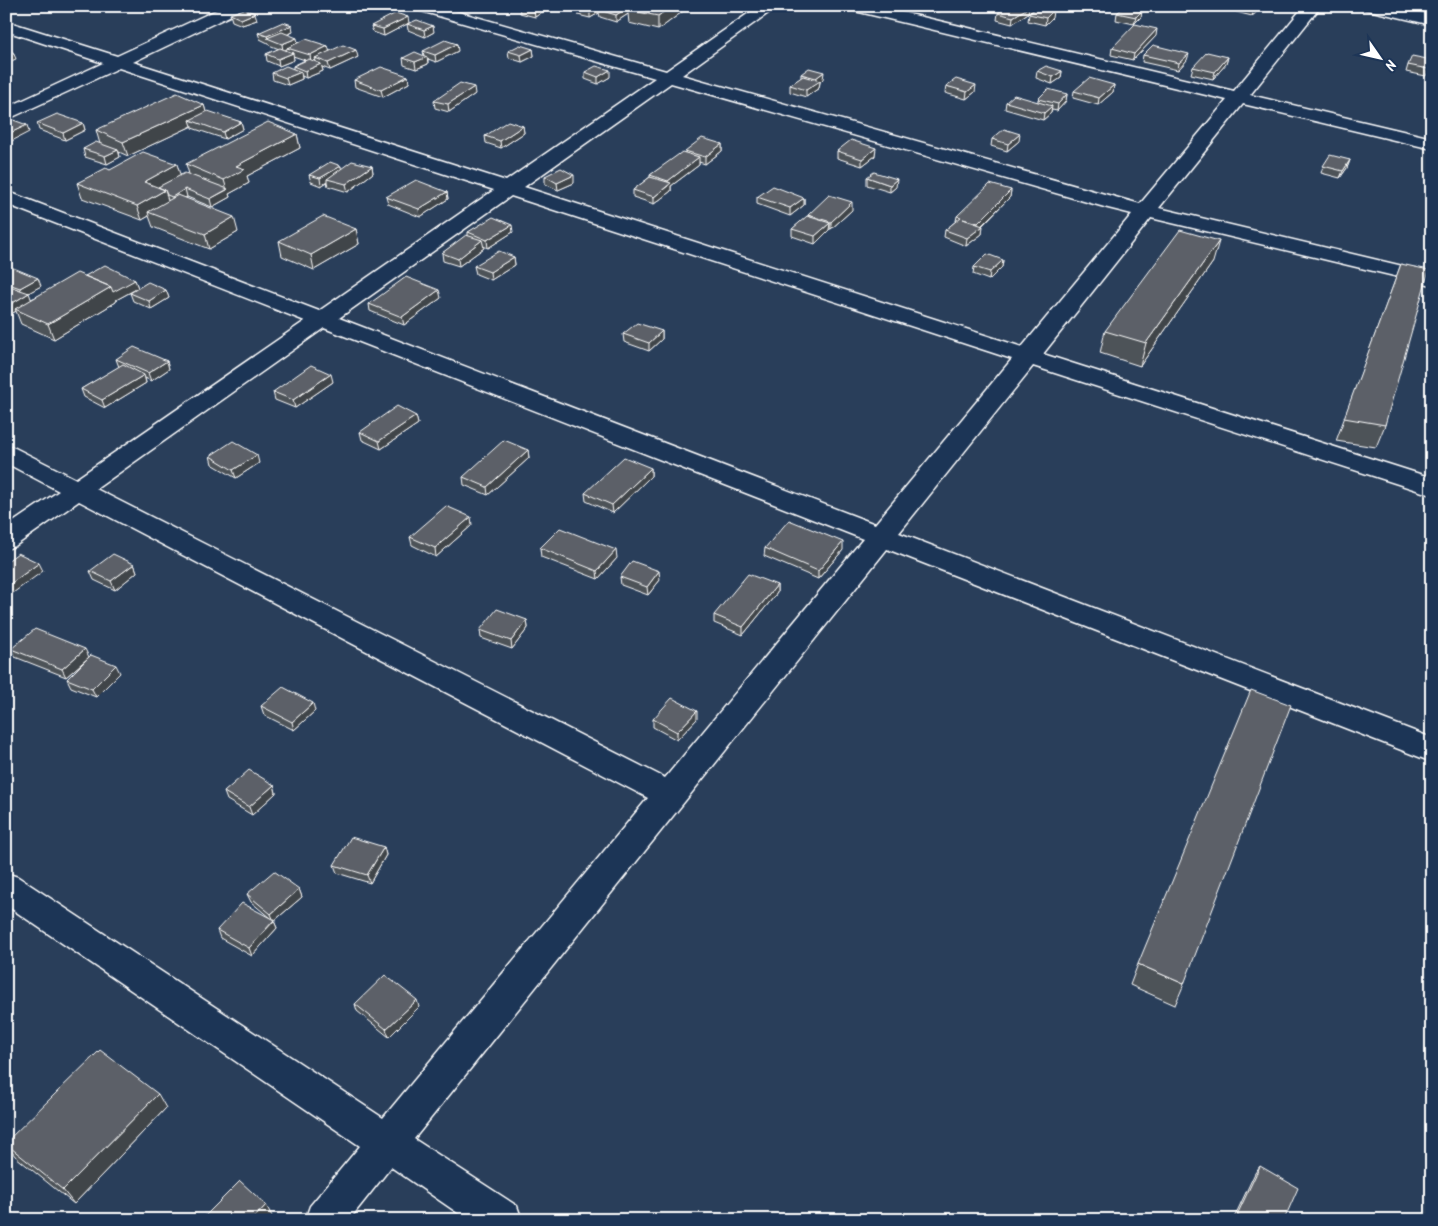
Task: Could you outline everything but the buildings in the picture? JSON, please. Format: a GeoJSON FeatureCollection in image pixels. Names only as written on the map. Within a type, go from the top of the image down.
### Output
{"type":"FeatureCollection","features":[{"type":"Feature","properties":{"kind":"street"},"geometry":{"type":"LineString","coordinates":[[6,115],[238,6]]}},
{"type":"Feature","properties":{"kind":"street"},"geometry":{"type":"LineString","coordinates":[[420,6],[1146,212],[1432,279]]}},
{"type":"Feature","properties":{"kind":"street"},"geometry":{"type":"LineString","coordinates":[[6,540],[770,6]]}},
{"type":"Feature","properties":{"kind":"street"},"geometry":{"type":"LineString","coordinates":[[855,6],[1432,144]]}},
{"type":"Feature","properties":{"kind":"street"},"geometry":{"type":"LineString","coordinates":[[324,1220],[1313,6]]}},
{"type":"Feature","properties":{"kind":"street"},"geometry":{"type":"LineString","coordinates":[[1370,6],[1432,20]]}},
{"type":"Feature","properties":{"kind":"street"},"geometry":{"type":"LineString","coordinates":[[6,26],[1432,487]]}},
{"type":"Feature","properties":{"kind":"street"},"geometry":{"type":"LineString","coordinates":[[6,197],[1432,750]]}},
{"type":"Feature","properties":{"kind":"street"},"geometry":{"type":"LineString","coordinates":[[6,453],[670,795]]}},
{"type":"Feature","properties":{"kind":"street"},"geometry":{"type":"LineString","coordinates":[[6,887],[503,1220]]}}]}
